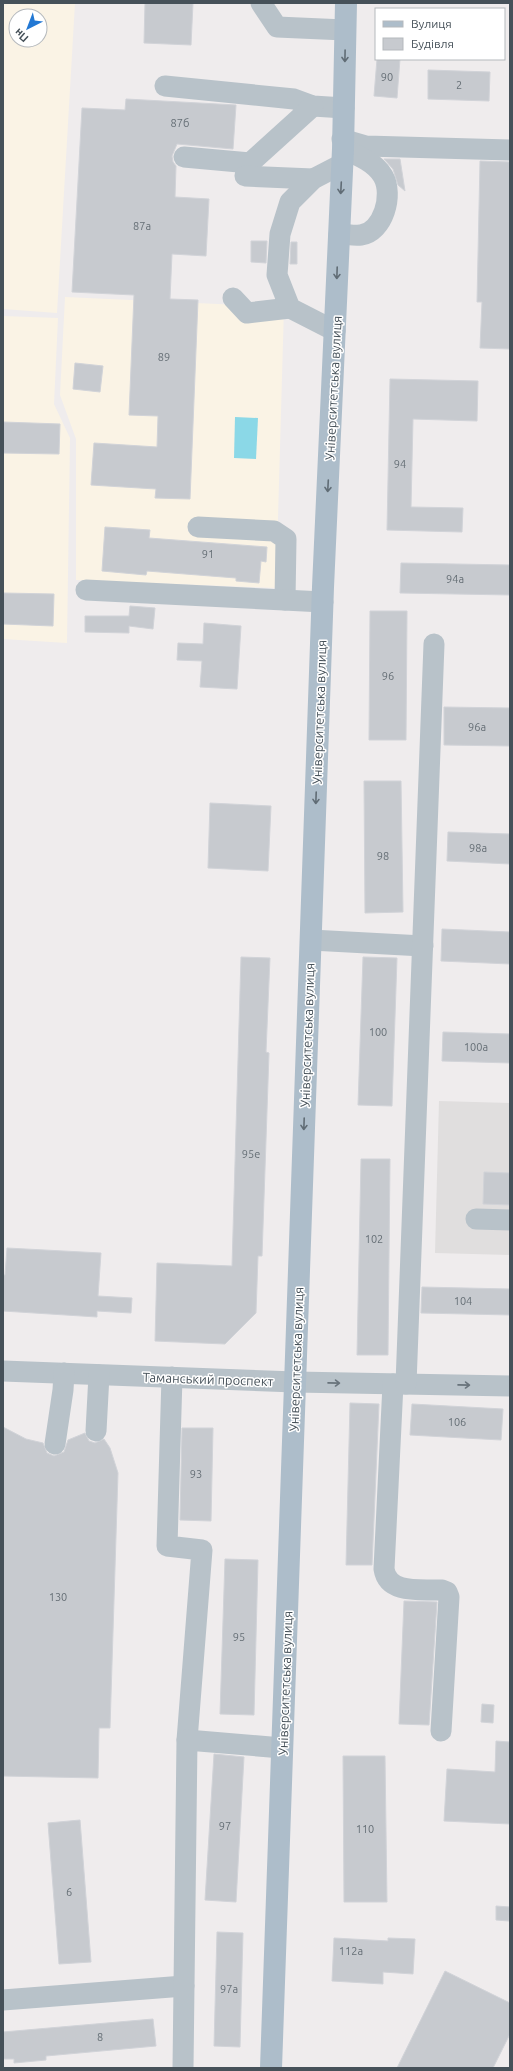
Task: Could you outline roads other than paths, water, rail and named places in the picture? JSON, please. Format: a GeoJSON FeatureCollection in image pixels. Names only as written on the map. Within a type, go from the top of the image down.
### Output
{"type":"FeatureCollection","features":[{"type":"Feature","properties":{"kind":"main road","name":"Університетська вулиця"},"geometry":{"type":"LineString","coordinates":[[271,2068],[323,602],[344,108],[346,3]]}},
{"type":"Feature","properties":{"kind":"street"},"geometry":{"type":"LineString","coordinates":[[261,3],[277,27],[345,30]]}},
{"type":"Feature","properties":{"kind":"street"},"geometry":{"type":"LineString","coordinates":[[165,86],[294,95],[313,106],[344,108]]}},
{"type":"Feature","properties":{"kind":"street"},"geometry":{"type":"LineString","coordinates":[[184,158],[250,163],[313,106]]}},
{"type":"Feature","properties":{"kind":"street"},"geometry":{"type":"LineString","coordinates":[[290,308],[277,275],[280,234],[290,202],[342,151],[366,146],[510,150]]}},
{"type":"Feature","properties":{"kind":"street"},"geometry":{"type":"LineString","coordinates":[[339,234],[362,235],[379,224],[389,200],[384,177],[366,159],[342,151]]}},
{"type":"Feature","properties":{"kind":"street"},"geometry":{"type":"LineString","coordinates":[[245,176],[312,179]]}},
{"type":"Feature","properties":{"kind":"street"},"geometry":{"type":"LineString","coordinates":[[233,298],[247,312],[290,308],[335,331]]}},
{"type":"Feature","properties":{"kind":"street"},"geometry":{"type":"LineString","coordinates":[[198,527],[274,531],[283,535],[286,539],[285,600]]}},
{"type":"Feature","properties":{"kind":"street"},"geometry":{"type":"LineString","coordinates":[[86,590],[323,602]]}},
{"type":"Feature","properties":{"kind":"street"},"geometry":{"type":"LineString","coordinates":[[434,644],[423,946],[400,1384],[384,1569],[388,1581],[398,1588],[442,1590],[447,1592],[449,1597],[441,1731]]}},
{"type":"Feature","properties":{"kind":"street"},"geometry":{"type":"LineString","coordinates":[[311,940],[423,946]]}},
{"type":"Feature","properties":{"kind":"street"},"geometry":{"type":"LineString","coordinates":[[476,1219],[510,1220]]}},
{"type":"Feature","properties":{"kind":"street","name":"Таманський проспект"},"geometry":{"type":"LineString","coordinates":[[3,1371],[295,1382],[510,1386]]}},
{"type":"Feature","properties":{"kind":"street"},"geometry":{"type":"LineString","coordinates":[[55,1444],[64,1373]]}},
{"type":"Feature","properties":{"kind":"street"},"geometry":{"type":"LineString","coordinates":[[96,1431],[100,1375]]}},
{"type":"Feature","properties":{"kind":"street"},"geometry":{"type":"LineString","coordinates":[[172,1377],[167,1546],[202,1550],[187,1740],[183,2068]]}},
{"type":"Feature","properties":{"kind":"street"},"geometry":{"type":"LineString","coordinates":[[187,1740],[282,1748]]}},
{"type":"Feature","properties":{"kind":"street"},"geometry":{"type":"LineString","coordinates":[[3,2000],[184,1986]]}},
{"type":"Feature","properties":{"kind":"water"},"geometry":{"type":"Polygon","coordinates":[[[235,417],[258,418],[256,459],[234,458],[235,417]]]}}]}
